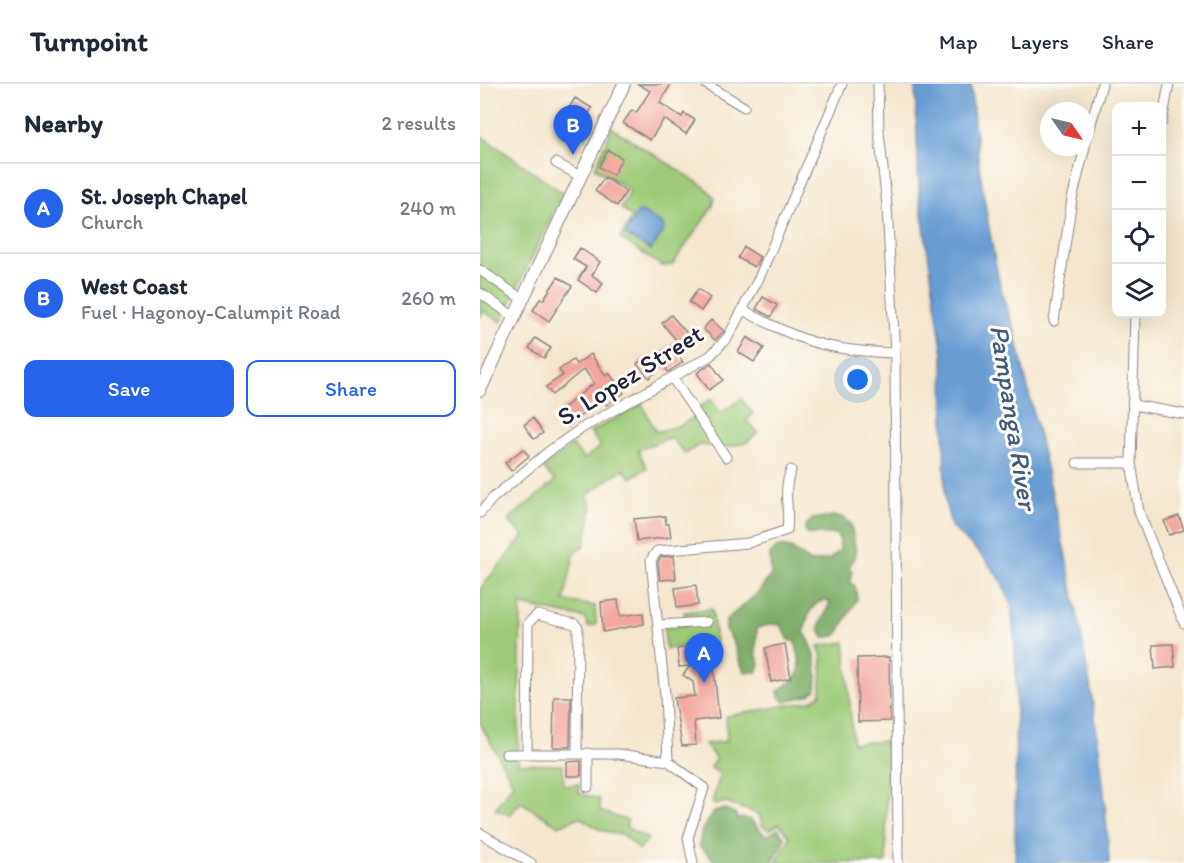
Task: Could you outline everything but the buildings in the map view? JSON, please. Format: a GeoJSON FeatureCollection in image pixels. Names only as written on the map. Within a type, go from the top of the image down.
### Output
{"type":"FeatureCollection","features":[{"type":"Feature","properties":{"kind":"main road"},"geometry":{"type":"LineString","coordinates":[[480,390],[624,84]]}},
{"type":"Feature","properties":{"kind":"street"},"geometry":{"type":"LineString","coordinates":[[706,84],[744,106]]}},
{"type":"Feature","properties":{"kind":"street","name":"S. Lopez Street"},"geometry":{"type":"LineString","coordinates":[[480,513],[493,498],[556,446],[582,428],[673,379],[710,356],[728,337],[743,310],[842,84]]}},
{"type":"Feature","properties":{"kind":"street"},"geometry":{"type":"LineString","coordinates":[[878,84],[879,132],[887,206],[895,352],[898,863]]}},
{"type":"Feature","properties":{"kind":"street"},"geometry":{"type":"LineString","coordinates":[[1094,113],[1102,84]]}},
{"type":"Feature","properties":{"kind":"street"},"geometry":{"type":"LineString","coordinates":[[1165,102],[1169,84]]}},
{"type":"Feature","properties":{"kind":"street"},"geometry":{"type":"LineString","coordinates":[[1054,321],[1072,199],[1083,156]]}},
{"type":"Feature","properties":{"kind":"street"},"geometry":{"type":"LineString","coordinates":[[556,163],[580,176]]}},
{"type":"Feature","properties":{"kind":"street"},"geometry":{"type":"LineString","coordinates":[[480,270],[522,299]]}},
{"type":"Feature","properties":{"kind":"street"},"geometry":{"type":"LineString","coordinates":[[480,293],[514,316]]}},
{"type":"Feature","properties":{"kind":"street"},"geometry":{"type":"LineString","coordinates":[[743,310],[807,343],[839,350],[895,352]]}},
{"type":"Feature","properties":{"kind":"street"},"geometry":{"type":"LineString","coordinates":[[1135,318],[1131,463],[1139,512],[1184,622]]}},
{"type":"Feature","properties":{"kind":"street"},"geometry":{"type":"LineString","coordinates":[[673,379],[726,457]]}},
{"type":"Feature","properties":{"kind":"street"},"geometry":{"type":"LineString","coordinates":[[1132,405],[1184,414]]}},
{"type":"Feature","properties":{"kind":"street"},"geometry":{"type":"LineString","coordinates":[[1077,463],[1131,463]]}},
{"type":"Feature","properties":{"kind":"street"},"geometry":{"type":"LineString","coordinates":[[668,761],[651,560],[657,551],[748,543],[787,530],[788,507],[784,487],[791,470]]}},
{"type":"Feature","properties":{"kind":"street"},"geometry":{"type":"LineString","coordinates":[[527,753],[528,623],[537,615],[575,624],[578,628],[578,753]]}},
{"type":"Feature","properties":{"kind":"street"},"geometry":{"type":"LineString","coordinates":[[658,625],[707,622]]}},
{"type":"Feature","properties":{"kind":"street"},"geometry":{"type":"LineString","coordinates":[[588,753],[588,787]]}},
{"type":"Feature","properties":{"kind":"street"},"geometry":{"type":"LineString","coordinates":[[506,754],[620,754],[668,761],[704,788],[688,838],[693,863]]}},
{"type":"Feature","properties":{"kind":"street"},"geometry":{"type":"LineString","coordinates":[[480,833],[531,863]]}},
{"type":"Feature","properties":{"kind":"green space"},"geometry":{"type":"Polygon","coordinates":[[[612,128],[705,187],[715,198],[713,206],[672,265],[662,266],[620,238],[632,217],[621,208],[630,193],[629,190],[595,168],[612,128]]]}},
{"type":"Feature","properties":{"kind":"green space"},"geometry":{"type":"Polygon","coordinates":[[[480,135],[563,193],[501,322],[483,311],[480,318],[480,135]]]}},
{"type":"Feature","properties":{"kind":"green space"},"geometry":{"type":"Polygon","coordinates":[[[711,399],[721,413],[741,399],[753,414],[746,421],[758,432],[746,443],[727,447],[699,445],[685,454],[671,437],[638,450],[647,468],[631,478],[623,469],[587,495],[592,507],[585,545],[575,551],[564,601],[595,606],[596,625],[588,627],[585,618],[521,605],[518,764],[563,765],[564,786],[579,784],[579,793],[599,799],[600,811],[628,821],[626,827],[648,839],[640,850],[621,833],[619,835],[601,830],[579,817],[559,826],[521,802],[510,815],[495,809],[513,783],[480,723],[480,589],[524,536],[508,520],[555,481],[543,468],[572,445],[584,459],[601,446],[590,432],[642,404],[656,432],[681,425],[698,415],[697,409],[711,399]]]}},
{"type":"Feature","properties":{"kind":"green space"},"geometry":{"type":"Polygon","coordinates":[[[842,517],[851,524],[856,553],[849,568],[853,571],[850,583],[855,586],[857,599],[837,635],[824,638],[819,627],[830,603],[826,600],[821,601],[813,607],[804,632],[812,646],[816,660],[816,690],[809,695],[785,702],[779,696],[778,691],[792,681],[800,666],[795,642],[789,640],[781,625],[772,624],[757,628],[756,654],[760,664],[757,672],[745,672],[730,635],[726,631],[726,620],[758,593],[771,575],[770,555],[778,546],[791,548],[811,562],[830,559],[840,550],[840,540],[836,534],[806,534],[805,526],[813,519],[842,517]]]}},
{"type":"Feature","properties":{"kind":"green space"},"geometry":{"type":"Polygon","coordinates":[[[712,609],[717,650],[698,652],[696,645],[666,649],[664,628],[686,625],[684,612],[712,609]]]}},
{"type":"Feature","properties":{"kind":"green space"},"geometry":{"type":"Polygon","coordinates":[[[845,642],[853,743],[887,741],[886,863],[776,863],[790,837],[779,824],[769,830],[762,825],[760,815],[756,813],[725,802],[715,805],[712,803],[720,774],[710,767],[716,759],[705,744],[727,741],[726,716],[811,701],[821,694],[822,656],[818,646],[845,642]]]}},
{"type":"Feature","properties":{"kind":"green space"},"geometry":{"type":"Polygon","coordinates":[[[725,809],[736,814],[736,819],[751,821],[767,836],[778,829],[785,838],[772,863],[717,863],[699,846],[702,830],[714,812],[725,809]]]}},
{"type":"Feature","properties":{"kind":"water","name":"Pampanga River"},"geometry":{"type":"Polygon","coordinates":[[[915,84],[971,84],[975,134],[999,281],[1015,333],[1045,464],[1086,662],[1097,729],[1109,863],[1015,863],[1016,664],[1011,603],[1000,579],[984,558],[951,526],[945,500],[943,355],[919,193],[915,84]]]}},
{"type":"Feature","properties":{"kind":"water"},"geometry":{"type":"Polygon","coordinates":[[[642,212],[663,225],[664,230],[651,250],[625,235],[637,213],[642,212]]]}},
{"type":"Feature","properties":{"kind":"place","name":"West Coast"},"geometry":{"type":"Point","coordinates":[573,155]}},
{"type":"Feature","properties":{"kind":"place","name":"St. Joseph Chapel"},"geometry":{"type":"Point","coordinates":[704,683]}}]}
